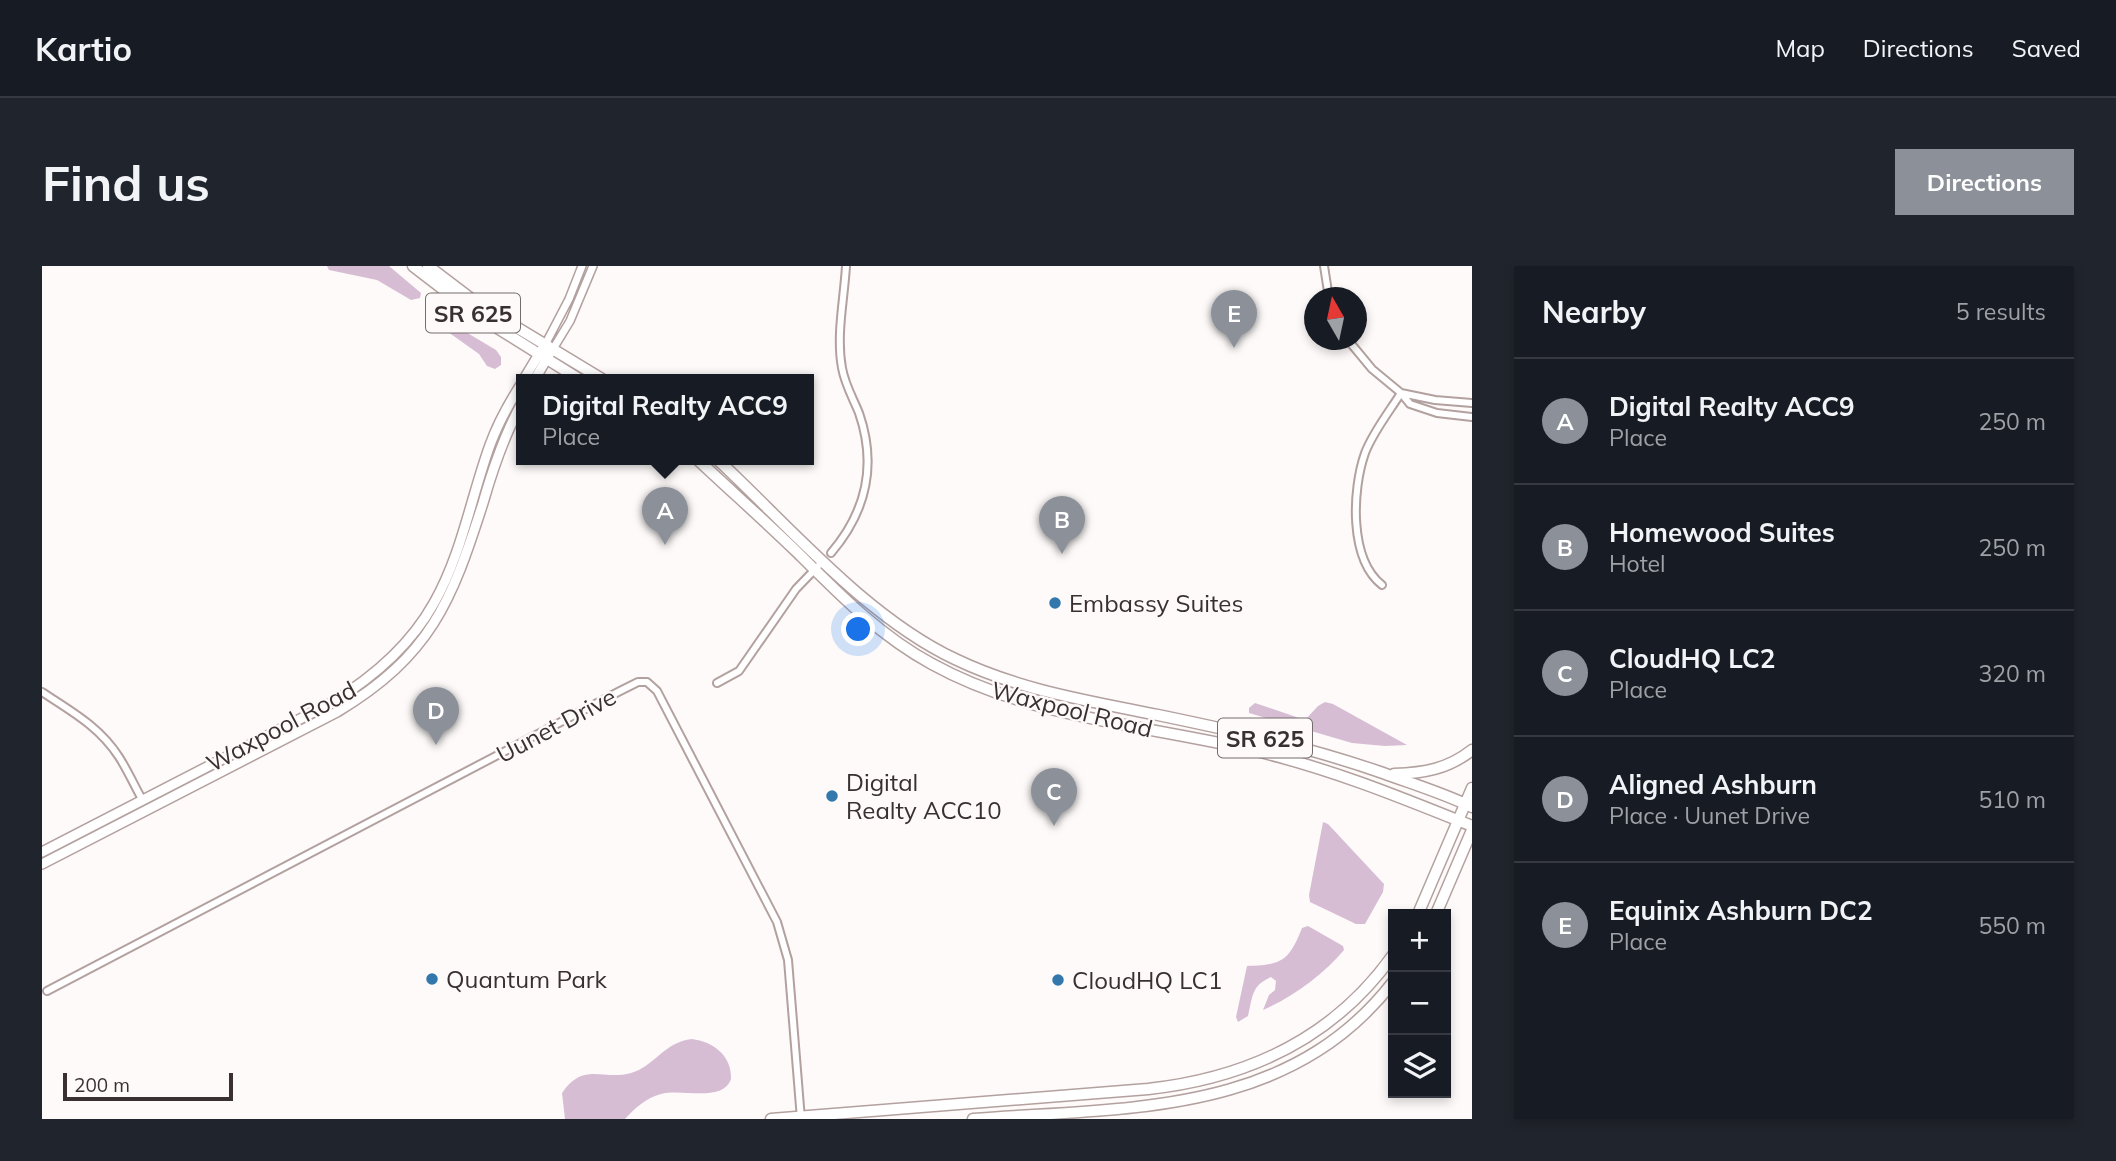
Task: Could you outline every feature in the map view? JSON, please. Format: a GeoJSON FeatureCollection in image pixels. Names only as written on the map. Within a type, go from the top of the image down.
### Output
{"type":"FeatureCollection","features":[{"type":"Feature","properties":{"kind":"main road","name":"SR 625"},"geometry":{"type":"LineString","coordinates":[[412,266],[478,316],[571,374]]}},
{"type":"Feature","properties":{"kind":"main road","name":"SR 625"},"geometry":{"type":"LineString","coordinates":[[428,266],[478,304],[594,374]]}},
{"type":"Feature","properties":{"kind":"main road","name":"Waxpool Road"},"geometry":{"type":"LineString","coordinates":[[529,374],[549,347]]}},
{"type":"Feature","properties":{"kind":"main road","name":"Waxpool Road"},"geometry":{"type":"LineString","coordinates":[[537,374],[543,356]]}},
{"type":"Feature","properties":{"kind":"main road","name":"Waxpool Road"},"geometry":{"type":"LineString","coordinates":[[42,852],[331,703],[366,681],[404,645],[425,617],[442,587],[489,447],[516,393]]}},
{"type":"Feature","properties":{"kind":"main road","name":"Waxpool Road"},"geometry":{"type":"LineString","coordinates":[[42,864],[337,712],[372,689],[412,652],[434,623],[456,583],[499,450],[516,415]]}},
{"type":"Feature","properties":{"kind":"main road","name":"Waxpool Road"},"geometry":{"type":"LineString","coordinates":[[703,465],[869,621],[905,648],[942,669],[993,692],[1036,706],[1220,743],[1317,767],[1382,789],[1472,828]]}},
{"type":"Feature","properties":{"kind":"main road","name":"Waxpool Road"},"geometry":{"type":"LineString","coordinates":[[724,465],[827,557],[874,607],[908,632],[952,658],[1004,680],[1065,696],[1286,743],[1430,788],[1469,805]]}},
{"type":"Feature","properties":{"kind":"main road"},"geometry":{"type":"LineString","coordinates":[[1385,774],[1417,774],[1444,768],[1472,750]]}},
{"type":"Feature","properties":{"kind":"main road"},"geometry":{"type":"LineString","coordinates":[[1420,909],[1458,821],[1469,805],[1472,788]]}},
{"type":"Feature","properties":{"kind":"main road"},"geometry":{"type":"LineString","coordinates":[[1438,909],[1472,828]]}},
{"type":"Feature","properties":{"kind":"main road"},"geometry":{"type":"LineString","coordinates":[[771,1119],[1142,1089],[1216,1077],[1265,1060],[1310,1035],[1351,1003],[1388,961]]}},
{"type":"Feature","properties":{"kind":"main road"},"geometry":{"type":"LineString","coordinates":[[973,1119],[1150,1106],[1192,1100],[1242,1087],[1312,1054],[1353,1023],[1388,987]]}},
{"type":"Feature","properties":{"kind":"street"},"geometry":{"type":"LineString","coordinates":[[549,347],[582,266]]}},
{"type":"Feature","properties":{"kind":"street"},"geometry":{"type":"LineString","coordinates":[[549,347],[570,321],[593,266]]}},
{"type":"Feature","properties":{"kind":"street"},"geometry":{"type":"LineString","coordinates":[[717,683],[739,671],[796,589],[827,557],[849,530],[858,513],[868,475],[869,459],[863,427],[846,384],[841,355],[846,266]]}},
{"type":"Feature","properties":{"kind":"street"},"geometry":{"type":"LineString","coordinates":[[1324,266],[1327,287]]}},
{"type":"Feature","properties":{"kind":"street"},"geometry":{"type":"LineString","coordinates":[[1356,350],[1409,404],[1446,415],[1472,417]]}},
{"type":"Feature","properties":{"kind":"street"},"geometry":{"type":"LineString","coordinates":[[1401,393],[1472,403]]}},
{"type":"Feature","properties":{"kind":"street"},"geometry":{"type":"LineString","coordinates":[[1382,585],[1374,579],[1361,550],[1356,500],[1366,452],[1401,393]]}},
{"type":"Feature","properties":{"kind":"street","name":"Uunet Drive"},"geometry":{"type":"LineString","coordinates":[[47,991],[620,691],[638,682],[647,682],[657,691],[777,922],[788,960],[801,1117]]}},
{"type":"Feature","properties":{"kind":"street"},"geometry":{"type":"LineString","coordinates":[[42,692],[80,716],[101,734],[119,757],[147,810]]}},
{"type":"Feature","properties":{"kind":"shaded area"},"geometry":{"type":"Polygon","coordinates":[[[327,266],[389,266],[421,293],[420,298],[411,300],[377,280],[329,270],[327,266]]]}},
{"type":"Feature","properties":{"kind":"shaded area"},"geometry":{"type":"Polygon","coordinates":[[[444,319],[496,350],[501,357],[501,365],[495,369],[487,366],[479,354],[441,327],[440,322],[444,319]]]}},
{"type":"Feature","properties":{"kind":"shaded area"},"geometry":{"type":"Polygon","coordinates":[[[1325,702],[1407,745],[1352,743],[1249,713],[1249,708],[1255,703],[1305,720],[1325,702]]]}},
{"type":"Feature","properties":{"kind":"shaded area"},"geometry":{"type":"Polygon","coordinates":[[[1323,822],[1328,824],[1384,884],[1383,892],[1365,924],[1356,924],[1310,902],[1309,895],[1323,822]]]}},
{"type":"Feature","properties":{"kind":"shaded area"},"geometry":{"type":"Polygon","coordinates":[[[1308,926],[1343,946],[1344,950],[1307,985],[1263,1010],[1269,995],[1275,990],[1276,981],[1271,977],[1264,980],[1254,992],[1248,1016],[1238,1022],[1236,1017],[1247,966],[1269,964],[1283,959],[1293,948],[1302,928],[1308,926]]]}},
{"type":"Feature","properties":{"kind":"shaded area"},"geometry":{"type":"Polygon","coordinates":[[[692,1039],[708,1043],[725,1057],[731,1071],[731,1079],[720,1091],[661,1094],[641,1104],[625,1119],[565,1119],[562,1093],[570,1083],[586,1075],[631,1073],[674,1045],[692,1039]]]}},
{"type":"Feature","properties":{"kind":"place","name":"Equinix Ashburn DC2"},"geometry":{"type":"Point","coordinates":[1234,348]}},
{"type":"Feature","properties":{"kind":"place","name":"Digital Realty ACC9"},"geometry":{"type":"Point","coordinates":[665,545]}},
{"type":"Feature","properties":{"kind":"place","name":"Homewood Suites"},"geometry":{"type":"Point","coordinates":[1062,554]}},
{"type":"Feature","properties":{"kind":"place","name":"Embassy Suites"},"geometry":{"type":"Point","coordinates":[1055,603]}},
{"type":"Feature","properties":{"kind":"place","name":"Aligned Ashburn"},"geometry":{"type":"Point","coordinates":[436,745]}},
{"type":"Feature","properties":{"kind":"place","name":"Digital Realty ACC10"},"geometry":{"type":"Point","coordinates":[832,796]}},
{"type":"Feature","properties":{"kind":"place","name":"CloudHQ LC2"},"geometry":{"type":"Point","coordinates":[1054,826]}},
{"type":"Feature","properties":{"kind":"place","name":"Quantum Park"},"geometry":{"type":"Point","coordinates":[432,979]}},
{"type":"Feature","properties":{"kind":"place","name":"CloudHQ LC1"},"geometry":{"type":"Point","coordinates":[1058,980]}}]}
